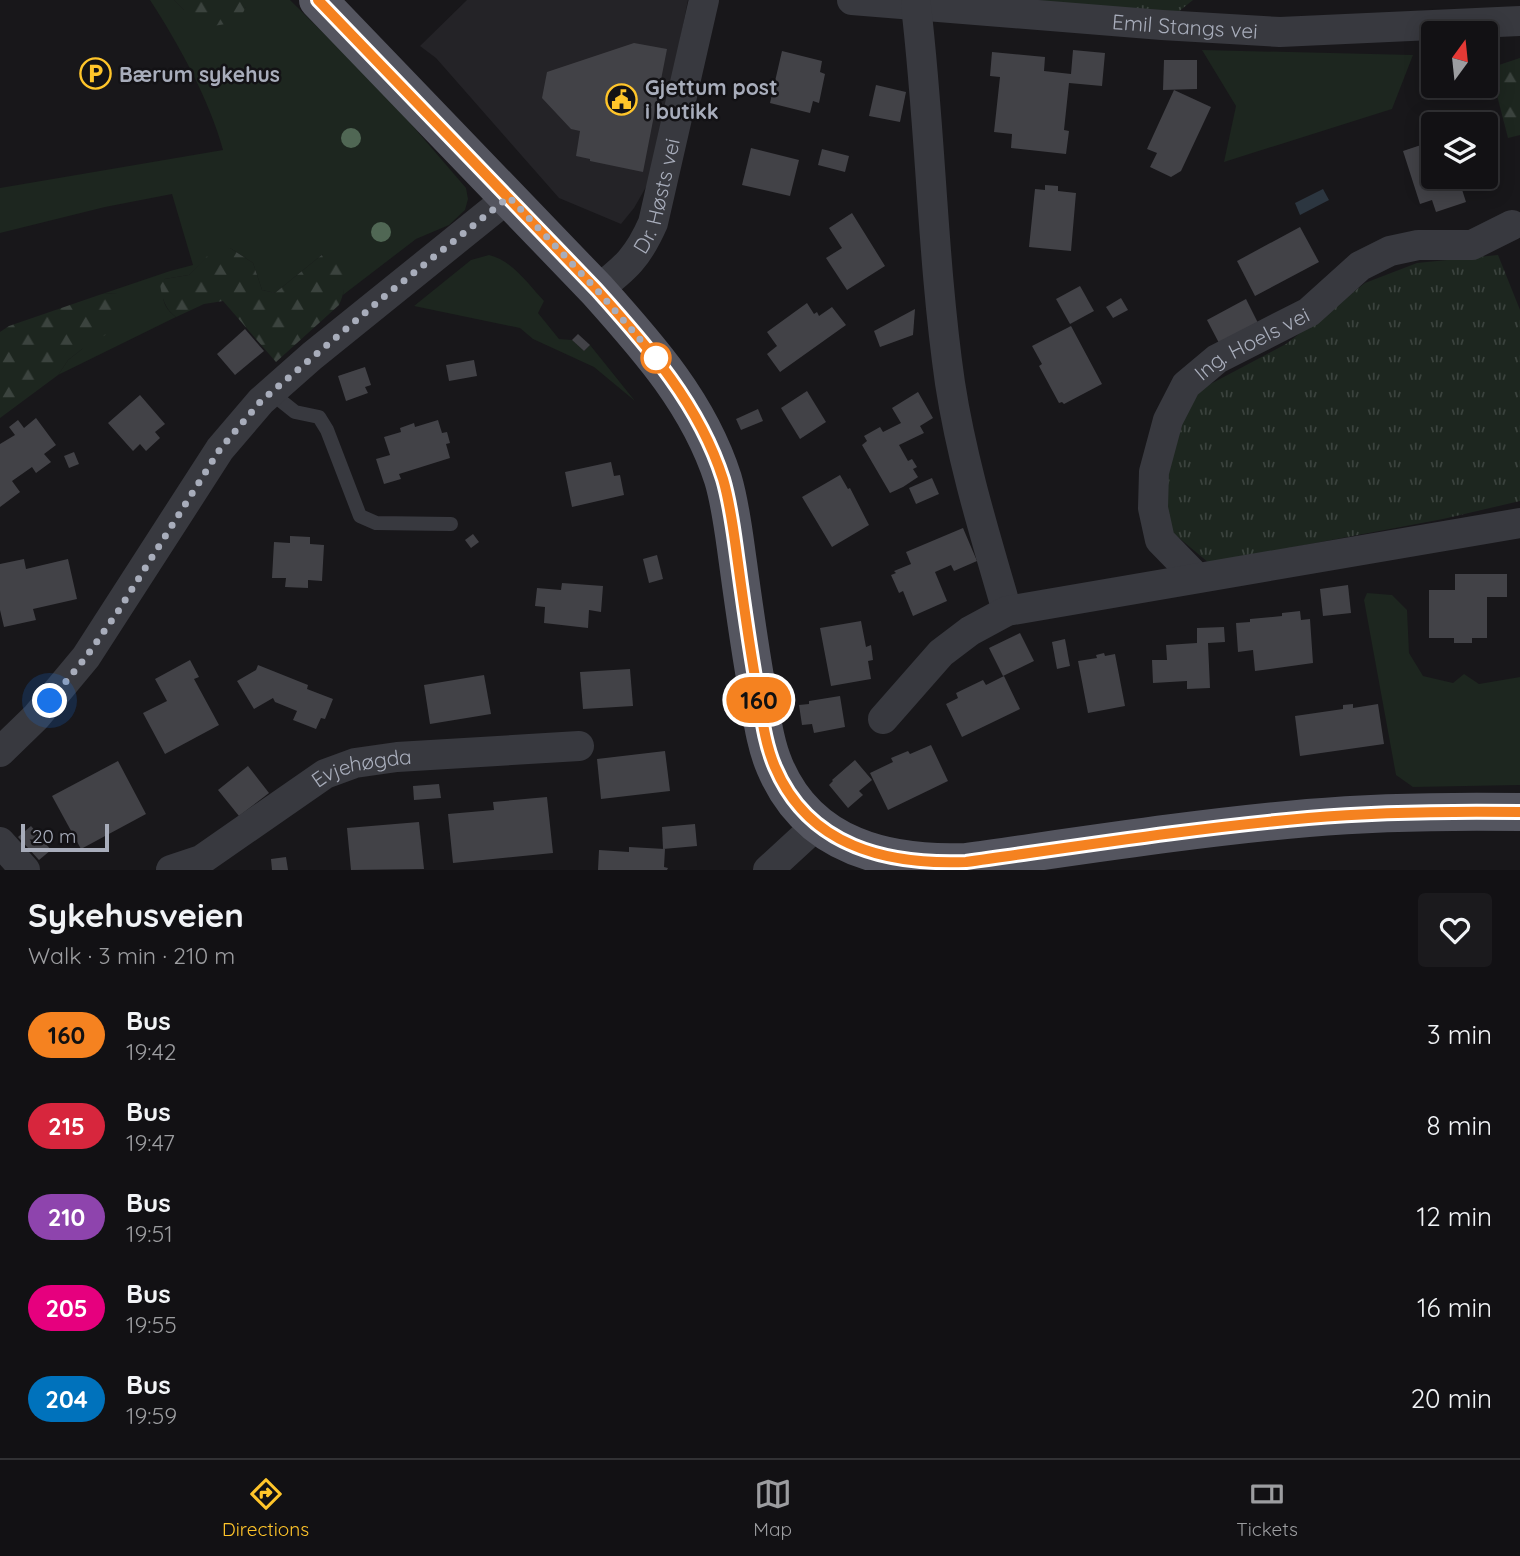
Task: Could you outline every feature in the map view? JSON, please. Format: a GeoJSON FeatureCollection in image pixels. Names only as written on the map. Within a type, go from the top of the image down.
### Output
{"type":"FeatureCollection","features":[{"type":"Feature","properties":{"kind":"main road"},"geometry":{"type":"LineString","coordinates":[[318,0],[597,290],[674,381],[699,422],[723,480],[732,520],[752,662],[775,766],[799,804],[818,824],[872,854],[933,863],[966,862],[1197,830],[1311,818],[1437,812],[1520,812]]}},
{"type":"Feature","properties":{"kind":"street","name":"Dr. Høsts vei"},"geometry":{"type":"LineString","coordinates":[[597,290],[626,268],[642,246],[653,223],[704,0]]}},
{"type":"Feature","properties":{"kind":"street","name":"Emil Stangs vei"},"geometry":{"type":"LineString","coordinates":[[852,0],[1280,32],[1520,21]]}},
{"type":"Feature","properties":{"kind":"street"},"geometry":{"type":"LineString","coordinates":[[916,6],[938,290],[950,385],[966,471],[1007,611]]}},
{"type":"Feature","properties":{"kind":"street"},"geometry":{"type":"LineString","coordinates":[[0,752],[36,717],[86,657],[220,449],[270,392],[509,197]]}},
{"type":"Feature","properties":{"kind":"street","name":"Ing. Hoels vei"},"geometry":{"type":"LineString","coordinates":[[1196,577],[1160,540],[1153,508],[1154,472],[1164,433],[1186,385],[1217,359],[1309,312],[1360,266],[1390,251],[1418,245],[1472,245],[1511,225]]}},
{"type":"Feature","properties":{"kind":"street"},"geometry":{"type":"LineString","coordinates":[[883,719],[941,653],[970,631],[1007,611],[1520,524]]}},
{"type":"Feature","properties":{"kind":"street","name":"Evjehøgda"},"geometry":{"type":"LineString","coordinates":[[172,870],[201,860],[325,774],[355,763],[397,757],[579,746]]}},
{"type":"Feature","properties":{"kind":"street"},"geometry":{"type":"LineString","coordinates":[[768,870],[818,824]]}},
{"type":"Feature","properties":{"kind":"street"},"geometry":{"type":"LineString","coordinates":[[0,842],[25,870]]}},
{"type":"Feature","properties":{"kind":"lane"},"geometry":{"type":"LineString","coordinates":[[270,392],[295,412],[319,417],[327,430],[360,516],[376,523],[451,524]]}},
{"type":"Feature","properties":{"kind":"shaded area"},"geometry":{"type":"Polygon","coordinates":[[[467,0],[688,0],[654,173],[634,208],[621,224],[559,198],[436,58],[420,46],[467,0]]]}},
{"type":"Feature","properties":{"kind":"shaded area"},"geometry":{"type":"Polygon","coordinates":[[[1323,189],[1329,200],[1300,215],[1295,203],[1323,189]]]}},
{"type":"Feature","properties":{"kind":"green space"},"geometry":{"type":"Polygon","coordinates":[[[150,0],[174,0],[184,10],[246,8],[246,0],[290,0],[387,96],[466,188],[468,199],[465,210],[449,225],[416,239],[343,295],[345,276],[323,254],[275,293],[262,290],[253,263],[230,248],[205,259],[189,275],[165,279],[164,301],[176,317],[58,375],[68,360],[82,349],[118,293],[102,294],[193,265],[172,194],[105,207],[0,233],[0,188],[223,150],[210,112],[192,73],[150,0]]]}},
{"type":"Feature","properties":{"kind":"green space"},"geometry":{"type":"Polygon","coordinates":[[[174,0],[246,0],[246,7],[238,22],[207,27],[174,0]]]}},
{"type":"Feature","properties":{"kind":"green space"},"geometry":{"type":"Polygon","coordinates":[[[857,0],[1193,0],[1162,25],[857,0]]]}},
{"type":"Feature","properties":{"kind":"green space"},"geometry":{"type":"Polygon","coordinates":[[[1202,50],[1413,55],[1392,109],[1224,162],[1236,106],[1202,50]]]}},
{"type":"Feature","properties":{"kind":"green space"},"geometry":{"type":"Polygon","coordinates":[[[1520,58],[1520,135],[1508,138],[1498,98],[1498,65],[1520,58]]]}},
{"type":"Feature","properties":{"kind":"green space"},"geometry":{"type":"Polygon","coordinates":[[[230,248],[253,263],[262,290],[275,293],[323,254],[338,253],[344,264],[345,278],[339,305],[276,362],[223,301],[204,304],[176,317],[165,303],[160,284],[165,279],[189,275],[214,249],[230,248]]]}},
{"type":"Feature","properties":{"kind":"green space"},"geometry":{"type":"Polygon","coordinates":[[[489,255],[513,268],[544,301],[538,313],[559,339],[572,340],[584,351],[590,345],[635,401],[594,367],[533,339],[520,328],[414,306],[471,260],[489,255]]]}},
{"type":"Feature","properties":{"kind":"green space"},"geometry":{"type":"Polygon","coordinates":[[[1498,255],[1520,310],[1520,501],[1443,519],[1209,563],[1172,532],[1160,473],[1178,420],[1201,389],[1286,344],[1365,283],[1417,263],[1498,255]]]}},
{"type":"Feature","properties":{"kind":"green space"},"geometry":{"type":"Polygon","coordinates":[[[118,293],[126,296],[129,307],[112,331],[82,349],[68,360],[58,375],[0,418],[0,332],[9,326],[102,294],[118,293]]]}},
{"type":"Feature","properties":{"kind":"green space"},"geometry":{"type":"Polygon","coordinates":[[[1367,593],[1392,595],[1407,610],[1409,653],[1423,676],[1453,683],[1464,674],[1479,684],[1520,677],[1520,785],[1413,787],[1396,775],[1364,600],[1367,593]]]}},
{"type":"Feature","properties":{"kind":"building"},"geometry":{"type":"Polygon","coordinates":[[[634,43],[667,49],[643,172],[576,156],[580,131],[571,129],[542,98],[547,72],[634,43]]]}},
{"type":"Feature","properties":{"kind":"building"},"geometry":{"type":"Polygon","coordinates":[[[1073,50],[1105,53],[1102,86],[1069,83],[1064,130],[1069,131],[1066,154],[1011,148],[1012,134],[994,132],[1000,77],[990,76],[992,52],[1045,57],[1044,71],[1071,74],[1073,50]]]}},
{"type":"Feature","properties":{"kind":"building"},"geometry":{"type":"Polygon","coordinates":[[[782,51],[822,61],[820,72],[825,74],[819,103],[813,101],[810,113],[770,103],[782,51]]]}},
{"type":"Feature","properties":{"kind":"building"},"geometry":{"type":"Polygon","coordinates":[[[1164,60],[1197,60],[1197,89],[1163,90],[1164,60]]]}},
{"type":"Feature","properties":{"kind":"building"},"geometry":{"type":"Polygon","coordinates":[[[876,85],[906,92],[900,122],[869,116],[876,85]]]}},
{"type":"Feature","properties":{"kind":"building"},"geometry":{"type":"Polygon","coordinates":[[[1174,90],[1211,107],[1181,171],[1171,177],[1150,167],[1157,153],[1147,149],[1174,90]]]}},
{"type":"Feature","properties":{"kind":"building"},"geometry":{"type":"Polygon","coordinates":[[[1421,145],[1421,189],[1462,189],[1466,202],[1436,212],[1432,200],[1420,204],[1403,151],[1421,145]]]}},
{"type":"Feature","properties":{"kind":"building"},"geometry":{"type":"Polygon","coordinates":[[[751,148],[799,160],[790,196],[742,185],[751,148]]]}},
{"type":"Feature","properties":{"kind":"building"},"geometry":{"type":"Polygon","coordinates":[[[822,149],[849,156],[845,172],[818,165],[822,149]]]}},
{"type":"Feature","properties":{"kind":"building"},"geometry":{"type":"Polygon","coordinates":[[[1045,185],[1058,186],[1058,191],[1076,193],[1071,251],[1029,247],[1035,189],[1045,190],[1045,185]]]}},
{"type":"Feature","properties":{"kind":"building"},"geometry":{"type":"Polygon","coordinates":[[[852,213],[885,266],[847,290],[826,258],[842,248],[829,228],[852,213]]]}},
{"type":"Feature","properties":{"kind":"building"},"geometry":{"type":"Polygon","coordinates":[[[1300,227],[1319,262],[1255,296],[1237,261],[1300,227]]]}},
{"type":"Feature","properties":{"kind":"building"},"geometry":{"type":"Polygon","coordinates":[[[1080,286],[1094,311],[1070,324],[1056,299],[1080,286]]]}},
{"type":"Feature","properties":{"kind":"building"},"geometry":{"type":"Polygon","coordinates":[[[1121,298],[1128,310],[1113,318],[1106,307],[1121,298]]]}},
{"type":"Feature","properties":{"kind":"building"},"geometry":{"type":"Polygon","coordinates":[[[1246,299],[1258,323],[1219,343],[1207,320],[1246,299]]]}},
{"type":"Feature","properties":{"kind":"building"},"geometry":{"type":"Polygon","coordinates":[[[807,303],[814,314],[817,312],[819,316],[832,307],[846,325],[780,372],[767,354],[777,346],[767,332],[807,303]]]}},
{"type":"Feature","properties":{"kind":"building"},"geometry":{"type":"Polygon","coordinates":[[[915,309],[913,335],[880,347],[874,331],[915,309]]]}},
{"type":"Feature","properties":{"kind":"building"},"geometry":{"type":"Polygon","coordinates":[[[1071,326],[1102,384],[1064,404],[1059,403],[1039,366],[1042,364],[1032,346],[1071,326]]]}},
{"type":"Feature","properties":{"kind":"building"},"geometry":{"type":"Polygon","coordinates":[[[245,329],[264,351],[235,375],[217,354],[245,329]]]}},
{"type":"Feature","properties":{"kind":"building"},"geometry":{"type":"Polygon","coordinates":[[[578,334],[590,345],[584,351],[572,340],[578,334]]]}},
{"type":"Feature","properties":{"kind":"building"},"geometry":{"type":"Polygon","coordinates":[[[474,360],[477,376],[449,381],[446,365],[474,360]]]}},
{"type":"Feature","properties":{"kind":"building"},"geometry":{"type":"Polygon","coordinates":[[[365,367],[371,385],[365,387],[368,393],[346,401],[338,376],[365,367]]]}},
{"type":"Feature","properties":{"kind":"building"},"geometry":{"type":"Polygon","coordinates":[[[807,391],[826,422],[800,439],[781,408],[807,391]]]}},
{"type":"Feature","properties":{"kind":"building"},"geometry":{"type":"Polygon","coordinates":[[[918,392],[933,418],[920,426],[924,433],[899,445],[908,461],[912,459],[917,467],[913,469],[918,477],[890,493],[862,445],[867,441],[864,436],[880,427],[883,432],[901,423],[892,408],[918,392]]]}},
{"type":"Feature","properties":{"kind":"building"},"geometry":{"type":"Polygon","coordinates":[[[140,395],[165,424],[155,432],[160,438],[146,451],[140,444],[133,451],[108,423],[140,395]]]}},
{"type":"Feature","properties":{"kind":"building"},"geometry":{"type":"Polygon","coordinates":[[[758,409],[763,421],[741,430],[736,419],[758,409]]]}},
{"type":"Feature","properties":{"kind":"building"},"geometry":{"type":"Polygon","coordinates":[[[36,418],[56,445],[44,454],[51,462],[36,473],[32,467],[12,481],[20,492],[0,507],[0,444],[15,435],[9,427],[18,420],[24,428],[36,418]]]}},
{"type":"Feature","properties":{"kind":"building"},"geometry":{"type":"Polygon","coordinates":[[[438,420],[442,433],[447,432],[450,443],[446,444],[450,458],[399,474],[401,479],[384,484],[376,459],[390,455],[384,437],[401,432],[400,428],[414,423],[415,427],[438,420]]]}},
{"type":"Feature","properties":{"kind":"building"},"geometry":{"type":"Polygon","coordinates":[[[74,452],[79,464],[69,468],[64,456],[74,452]]]}},
{"type":"Feature","properties":{"kind":"building"},"geometry":{"type":"Polygon","coordinates":[[[611,462],[614,476],[620,475],[624,495],[572,507],[565,472],[611,462]]]}},
{"type":"Feature","properties":{"kind":"building"},"geometry":{"type":"Polygon","coordinates":[[[840,475],[848,489],[850,488],[869,525],[832,547],[802,497],[840,475]]]}},
{"type":"Feature","properties":{"kind":"building"},"geometry":{"type":"Polygon","coordinates":[[[932,478],[939,494],[916,504],[909,488],[932,478]]]}},
{"type":"Feature","properties":{"kind":"building"},"geometry":{"type":"Polygon","coordinates":[[[963,528],[977,561],[954,571],[951,565],[935,572],[947,601],[913,616],[903,591],[899,593],[891,575],[911,564],[906,552],[963,528]]]}},
{"type":"Feature","properties":{"kind":"building"},"geometry":{"type":"Polygon","coordinates":[[[473,534],[479,542],[471,548],[465,540],[473,534]]]}},
{"type":"Feature","properties":{"kind":"building"},"geometry":{"type":"Polygon","coordinates":[[[290,536],[310,537],[310,544],[324,545],[322,581],[308,580],[308,588],[285,587],[286,578],[272,578],[274,542],[290,543],[290,536]]]}},
{"type":"Feature","properties":{"kind":"building"},"geometry":{"type":"Polygon","coordinates":[[[657,555],[663,579],[649,583],[643,559],[657,555]]]}},
{"type":"Feature","properties":{"kind":"building"},"geometry":{"type":"Polygon","coordinates":[[[24,559],[26,569],[68,559],[77,599],[33,609],[36,620],[4,627],[0,610],[0,564],[24,559]]]}},
{"type":"Feature","properties":{"kind":"building"},"geometry":{"type":"Polygon","coordinates":[[[1455,574],[1507,574],[1507,597],[1487,597],[1487,638],[1472,638],[1472,643],[1454,643],[1454,638],[1429,638],[1429,590],[1455,590],[1455,574]]]}},
{"type":"Feature","properties":{"kind":"building"},"geometry":{"type":"Polygon","coordinates":[[[562,583],[603,586],[601,612],[589,610],[588,628],[544,623],[545,607],[535,606],[537,588],[561,590],[562,583]]]}},
{"type":"Feature","properties":{"kind":"building"},"geometry":{"type":"Polygon","coordinates":[[[1348,585],[1351,613],[1323,616],[1320,589],[1348,585]]]}},
{"type":"Feature","properties":{"kind":"building"},"geometry":{"type":"Polygon","coordinates":[[[1300,611],[1301,620],[1310,619],[1313,663],[1255,671],[1253,650],[1238,652],[1236,623],[1300,611]]]}},
{"type":"Feature","properties":{"kind":"building"},"geometry":{"type":"Polygon","coordinates":[[[861,621],[866,647],[871,645],[873,660],[868,661],[871,679],[831,686],[820,628],[861,621]]]}},
{"type":"Feature","properties":{"kind":"building"},"geometry":{"type":"Polygon","coordinates":[[[1224,627],[1225,642],[1208,643],[1210,688],[1187,689],[1187,681],[1153,683],[1152,660],[1167,660],[1166,645],[1197,643],[1197,628],[1224,627]]]}},
{"type":"Feature","properties":{"kind":"building"},"geometry":{"type":"Polygon","coordinates":[[[1020,633],[1034,661],[1003,676],[989,648],[1020,633]]]}},
{"type":"Feature","properties":{"kind":"building"},"geometry":{"type":"Polygon","coordinates":[[[1065,639],[1070,666],[1057,669],[1052,642],[1065,639]]]}},
{"type":"Feature","properties":{"kind":"building"},"geometry":{"type":"Polygon","coordinates":[[[1104,653],[1105,656],[1115,654],[1125,706],[1088,713],[1078,661],[1097,658],[1096,655],[1104,653]]]}},
{"type":"Feature","properties":{"kind":"building"},"geometry":{"type":"Polygon","coordinates":[[[190,660],[199,677],[194,679],[219,725],[165,754],[143,713],[167,701],[155,679],[190,660]]]}},
{"type":"Feature","properties":{"kind":"building"},"geometry":{"type":"Polygon","coordinates":[[[258,665],[308,685],[307,689],[333,699],[325,719],[321,718],[316,729],[293,720],[297,711],[275,702],[273,698],[254,709],[237,681],[256,670],[258,665]]]}},
{"type":"Feature","properties":{"kind":"building"},"geometry":{"type":"Polygon","coordinates":[[[630,669],[633,706],[583,709],[580,672],[630,669]]]}},
{"type":"Feature","properties":{"kind":"building"},"geometry":{"type":"Polygon","coordinates":[[[484,675],[491,714],[430,724],[424,685],[484,675]]]}},
{"type":"Feature","properties":{"kind":"building"},"geometry":{"type":"Polygon","coordinates":[[[1004,676],[1020,709],[962,737],[946,704],[958,698],[956,693],[983,680],[986,685],[1004,676]]]}},
{"type":"Feature","properties":{"kind":"building"},"geometry":{"type":"Polygon","coordinates":[[[840,696],[845,727],[814,733],[812,724],[802,725],[799,705],[840,696]]]}},
{"type":"Feature","properties":{"kind":"building"},"geometry":{"type":"Polygon","coordinates":[[[1353,704],[1353,708],[1378,704],[1384,744],[1300,756],[1295,716],[1343,709],[1343,705],[1353,704]]]}},
{"type":"Feature","properties":{"kind":"building"},"geometry":{"type":"Polygon","coordinates":[[[931,745],[948,781],[888,810],[870,773],[893,762],[891,758],[931,745]]]}},
{"type":"Feature","properties":{"kind":"building"},"geometry":{"type":"Polygon","coordinates":[[[665,751],[670,791],[601,799],[597,759],[665,751]]]}},
{"type":"Feature","properties":{"kind":"building"},"geometry":{"type":"Polygon","coordinates":[[[855,760],[872,780],[859,791],[863,795],[848,808],[829,785],[855,760]]]}},
{"type":"Feature","properties":{"kind":"building"},"geometry":{"type":"Polygon","coordinates":[[[118,761],[146,814],[81,849],[52,796],[118,761]]]}},
{"type":"Feature","properties":{"kind":"building"},"geometry":{"type":"Polygon","coordinates":[[[248,766],[269,793],[239,816],[218,790],[248,766]]]}},
{"type":"Feature","properties":{"kind":"building"},"geometry":{"type":"Polygon","coordinates":[[[439,784],[441,798],[414,800],[413,786],[439,784]]]}},
{"type":"Feature","properties":{"kind":"building"},"geometry":{"type":"Polygon","coordinates":[[[547,797],[553,853],[453,863],[448,814],[494,810],[493,802],[547,797]]]}},
{"type":"Feature","properties":{"kind":"building"},"geometry":{"type":"Polygon","coordinates":[[[419,822],[424,869],[351,870],[347,828],[419,822]]]}},
{"type":"Feature","properties":{"kind":"building"},"geometry":{"type":"Polygon","coordinates":[[[695,824],[697,846],[663,849],[662,827],[695,824]]]}},
{"type":"Feature","properties":{"kind":"building"},"geometry":{"type":"Polygon","coordinates":[[[31,826],[51,850],[39,860],[18,837],[31,826]]]}},
{"type":"Feature","properties":{"kind":"building"},"geometry":{"type":"Polygon","coordinates":[[[629,847],[665,849],[664,867],[668,868],[667,870],[598,870],[599,850],[629,852],[629,847]]]}},
{"type":"Feature","properties":{"kind":"building"},"geometry":{"type":"Polygon","coordinates":[[[286,857],[288,870],[272,870],[271,859],[286,857]]]}},
{"type":"Feature","properties":{"kind":"bus line","name":"160"},"geometry":{"type":"LineString","coordinates":[[318,0],[597,290],[642,340],[687,401],[713,453],[728,499],[763,726],[775,766],[799,804],[818,824],[872,854],[933,863],[966,862],[1197,830],[1311,818],[1437,812],[1520,812]]}},
{"type":"Feature","properties":{"kind":"place","name":"Bærum sykehus"},"geometry":{"type":"Point","coordinates":[96,74]}},
{"type":"Feature","properties":{"kind":"place","name":"Gjettum post i butikk"},"geometry":{"type":"Point","coordinates":[622,99]}},
{"type":"Feature","properties":{"kind":"route"},"geometry":{"type":"LineString","coordinates":[[50,701],[117,613],[220,449],[261,401],[386,295],[509,197],[597,290],[658,360],[656,358]]}}]}
